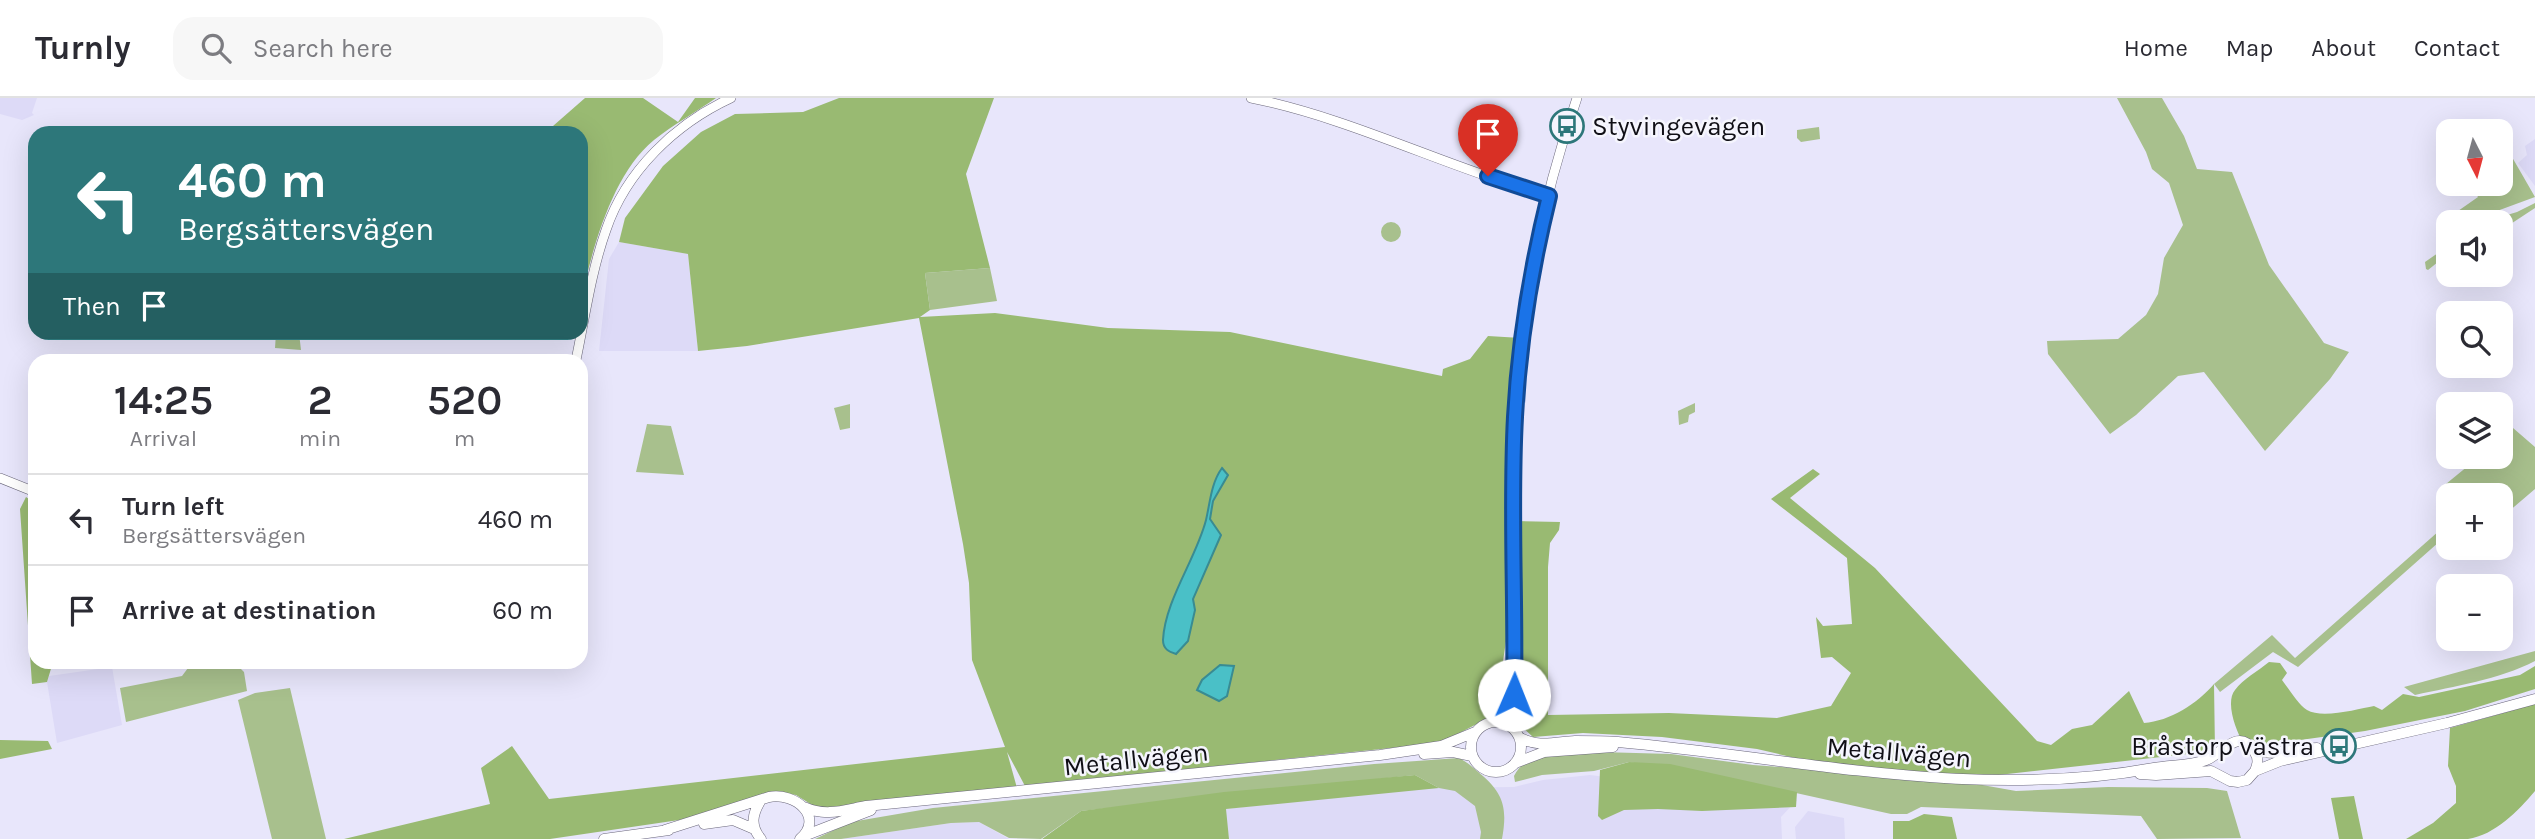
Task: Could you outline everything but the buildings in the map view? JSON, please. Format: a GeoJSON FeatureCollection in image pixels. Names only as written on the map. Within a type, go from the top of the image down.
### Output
{"type":"FeatureCollection","features":[{"type":"Feature","properties":{"kind":"main road","name":"Metallvägen"},"geometry":{"type":"LineString","coordinates":[[2133,773],[2156,775],[2204,771],[2221,774],[2230,781],[2238,782],[2250,778],[2255,771],[2280,761],[2447,723],[2535,699]]}},
{"type":"Feature","properties":{"kind":"main road"},"geometry":{"type":"LineString","coordinates":[[1497,721],[1510,726],[1518,735],[1521,751],[1515,763],[1506,770],[1492,772],[1480,767],[1472,756],[1470,744],[1475,732],[1485,724],[1497,721]]}},
{"type":"Feature","properties":{"kind":"main road","name":"Metallvägen"},"geometry":{"type":"LineString","coordinates":[[762,800],[775,796],[789,797],[804,807],[824,814],[866,806],[1380,755],[1441,746],[1475,732]]}},
{"type":"Feature","properties":{"kind":"main road","name":"Metallvägen"},"geometry":{"type":"LineString","coordinates":[[1518,735],[1538,744],[1591,741],[1663,747],[1867,773],[1944,779],[2024,779],[2133,773],[2200,762],[2235,742],[2248,745],[2255,751],[2273,754],[2298,749],[2328,748]]}},
{"type":"Feature","properties":{"kind":"main road","name":"Metallvägen"},"geometry":{"type":"LineString","coordinates":[[1515,763],[1535,754],[1554,750],[1663,747]]}},
{"type":"Feature","properties":{"kind":"main road"},"geometry":{"type":"LineString","coordinates":[[2255,751],[2258,761],[2255,771]]}},
{"type":"Feature","properties":{"kind":"main road","name":"Metallvägen"},"geometry":{"type":"LineString","coordinates":[[1380,755],[1453,752],[1472,756]]}},
{"type":"Feature","properties":{"kind":"main road"},"geometry":{"type":"LineString","coordinates":[[2218,754],[2217,762],[2221,774]]}},
{"type":"Feature","properties":{"kind":"main road"},"geometry":{"type":"LineString","coordinates":[[754,829],[754,813],[762,800]]}},
{"type":"Feature","properties":{"kind":"main road"},"geometry":{"type":"LineString","coordinates":[[665,830],[762,800]]}},
{"type":"Feature","properties":{"kind":"main road","name":"Metallvägen"},"geometry":{"type":"LineString","coordinates":[[802,837],[847,818],[895,804]]}},
{"type":"Feature","properties":{"kind":"main road"},"geometry":{"type":"LineString","coordinates":[[802,837],[808,821],[804,807]]}},
{"type":"Feature","properties":{"kind":"main road"},"geometry":{"type":"LineString","coordinates":[[604,839],[727,820],[741,822],[754,829],[761,839]]}},
{"type":"Feature","properties":{"kind":"street"},"geometry":{"type":"LineString","coordinates":[[588,302],[606,228],[634,176],[667,139],[689,122],[731,98]]}},
{"type":"Feature","properties":{"kind":"street"},"geometry":{"type":"LineString","coordinates":[[1251,98],[1367,131],[1549,196]]}},
{"type":"Feature","properties":{"kind":"street"},"geometry":{"type":"LineString","coordinates":[[1518,735],[1514,695],[1513,497],[1517,381],[1528,295],[1549,196],[1577,98]]}},
{"type":"Feature","properties":{"kind":"street"},"geometry":{"type":"LineString","coordinates":[[0,478],[28,489]]}},
{"type":"Feature","properties":{"kind":"street"},"geometry":{"type":"LineString","coordinates":[[1497,721],[1507,712],[1514,695]]}},
{"type":"Feature","properties":{"kind":"shaded area"},"geometry":{"type":"Polygon","coordinates":[[[0,98],[37,98],[32,113],[34,115],[22,120],[0,114],[0,98]]]}},
{"type":"Feature","properties":{"kind":"shaded area"},"geometry":{"type":"Polygon","coordinates":[[[2535,139],[2535,186],[2518,163],[2527,155],[2525,146],[2535,139]]]}},
{"type":"Feature","properties":{"kind":"shaded area"},"geometry":{"type":"Polygon","coordinates":[[[619,242],[688,254],[698,351],[599,351],[609,259],[619,242]]]}},
{"type":"Feature","properties":{"kind":"shaded area"},"geometry":{"type":"Polygon","coordinates":[[[112,669],[122,725],[57,743],[47,682],[49,676],[112,669]]]}},
{"type":"Feature","properties":{"kind":"shaded area"},"geometry":{"type":"Polygon","coordinates":[[[1590,775],[1797,800],[1781,817],[1782,839],[1229,839],[1225,809],[1417,788],[1514,787],[1543,780],[1590,775]]]}},
{"type":"Feature","properties":{"kind":"shaded area"},"geometry":{"type":"Polygon","coordinates":[[[1808,811],[1844,818],[1845,839],[1796,839],[1795,827],[1808,811]]]}},
{"type":"Feature","properties":{"kind":"shaded area"},"geometry":{"type":"Polygon","coordinates":[[[979,822],[1009,839],[841,839],[951,823],[979,822]]]}},
{"type":"Feature","properties":{"kind":"green space"},"geometry":{"type":"Polygon","coordinates":[[[585,98],[643,98],[678,122],[695,98],[716,98],[654,140],[626,172],[606,214],[588,271],[588,126],[553,126],[585,98]]]}},
{"type":"Feature","properties":{"kind":"green space"},"geometry":{"type":"Polygon","coordinates":[[[839,98],[994,98],[966,174],[990,268],[925,273],[930,310],[920,317],[995,313],[1108,328],[1230,332],[1442,376],[1443,369],[1470,359],[1488,336],[1521,338],[1514,521],[1560,522],[1559,530],[1550,543],[1548,567],[1548,715],[1669,713],[1777,718],[1831,706],[1851,673],[1832,657],[1821,658],[1816,617],[1823,626],[1852,624],[1847,558],[1771,499],[1813,469],[1820,474],[1790,498],[1875,568],[2037,741],[2051,745],[2072,729],[2092,725],[2129,691],[2144,723],[2164,719],[2182,710],[2214,684],[2215,751],[1954,780],[1869,775],[1757,749],[1662,737],[1583,733],[1533,737],[1522,727],[1519,718],[1513,595],[1503,661],[1501,704],[1492,716],[1450,738],[1430,744],[1025,786],[1007,752],[1017,788],[828,810],[817,808],[796,795],[778,792],[686,819],[550,839],[344,839],[490,804],[481,768],[512,746],[549,799],[1005,747],[972,660],[969,583],[963,544],[919,318],[747,346],[698,351],[688,254],[619,242],[625,218],[663,166],[701,132],[735,114],[803,112],[839,98]]]}},
{"type":"Feature","properties":{"kind":"green space"},"geometry":{"type":"Polygon","coordinates":[[[2117,98],[2162,98],[2184,136],[2197,169],[2232,172],[2269,265],[2324,343],[2349,352],[2330,379],[2265,451],[2204,372],[2178,376],[2136,415],[2110,434],[2048,354],[2047,341],[2118,339],[2146,315],[2158,294],[2164,258],[2183,225],[2169,183],[2152,169],[2146,152],[2117,98]]]}},
{"type":"Feature","properties":{"kind":"green space"},"geometry":{"type":"Polygon","coordinates":[[[1819,127],[1820,139],[1801,142],[1797,138],[1797,130],[1819,127]]]}},
{"type":"Feature","properties":{"kind":"green space"},"geometry":{"type":"Polygon","coordinates":[[[2513,159],[2535,197],[2500,210],[2459,210],[2478,197],[2513,196],[2513,159]]]}},
{"type":"Feature","properties":{"kind":"green space"},"geometry":{"type":"Polygon","coordinates":[[[2535,203],[2535,208],[2513,222],[2513,213],[2535,203]]]}},
{"type":"Feature","properties":{"kind":"green space"},"geometry":{"type":"Polygon","coordinates":[[[1391,222],[1398,225],[1401,232],[1398,239],[1391,242],[1384,239],[1381,232],[1384,225],[1391,222]]]}},
{"type":"Feature","properties":{"kind":"green space"},"geometry":{"type":"Polygon","coordinates":[[[2436,254],[2436,264],[2428,270],[2425,262],[2436,254]]]}},
{"type":"Feature","properties":{"kind":"green space"},"geometry":{"type":"Polygon","coordinates":[[[990,268],[997,301],[930,310],[925,273],[990,268]]]}},
{"type":"Feature","properties":{"kind":"green space"},"geometry":{"type":"Polygon","coordinates":[[[276,340],[300,340],[301,350],[275,348],[276,340]]]}},
{"type":"Feature","properties":{"kind":"green space"},"geometry":{"type":"Polygon","coordinates":[[[1695,403],[1695,412],[1689,415],[1688,422],[1679,425],[1678,411],[1695,403]]]}},
{"type":"Feature","properties":{"kind":"green space"},"geometry":{"type":"Polygon","coordinates":[[[850,404],[850,428],[840,430],[834,408],[850,404]]]}},
{"type":"Feature","properties":{"kind":"green space"},"geometry":{"type":"Polygon","coordinates":[[[647,424],[671,426],[684,475],[636,472],[647,424]]]}},
{"type":"Feature","properties":{"kind":"green space"},"geometry":{"type":"Polygon","coordinates":[[[2513,428],[2535,447],[2535,489],[2513,508],[2513,483],[2447,483],[2464,469],[2513,469],[2513,428]]]}},
{"type":"Feature","properties":{"kind":"green space"},"geometry":{"type":"Polygon","coordinates":[[[26,497],[28,626],[20,509],[26,497]]]}},
{"type":"Feature","properties":{"kind":"green space"},"geometry":{"type":"Polygon","coordinates":[[[2436,534],[2436,545],[2298,667],[2273,652],[2220,692],[2214,684],[2272,635],[2295,658],[2436,534]]]}},
{"type":"Feature","properties":{"kind":"green space"},"geometry":{"type":"Polygon","coordinates":[[[2535,651],[2535,661],[2491,678],[2415,695],[2404,687],[2535,651]]]}},
{"type":"Feature","properties":{"kind":"green space"},"geometry":{"type":"Polygon","coordinates":[[[2269,662],[2280,663],[2287,673],[2282,680],[2307,710],[2322,714],[2374,706],[2382,710],[2403,694],[2419,697],[2520,675],[2535,666],[2535,689],[2465,711],[2365,731],[2257,746],[2243,742],[2231,709],[2232,695],[2238,686],[2269,662]]]}},
{"type":"Feature","properties":{"kind":"green space"},"geometry":{"type":"Polygon","coordinates":[[[31,669],[51,669],[47,682],[32,684],[31,669]]]}},
{"type":"Feature","properties":{"kind":"green space"},"geometry":{"type":"Polygon","coordinates":[[[187,669],[241,669],[244,672],[247,691],[126,722],[120,688],[182,676],[187,669]]]}},
{"type":"Feature","properties":{"kind":"green space"},"geometry":{"type":"Polygon","coordinates":[[[290,688],[326,839],[272,839],[238,700],[255,693],[290,688]]]}},
{"type":"Feature","properties":{"kind":"green space"},"geometry":{"type":"Polygon","coordinates":[[[2535,704],[2535,791],[2521,806],[2497,827],[2478,837],[2406,839],[2433,823],[2456,803],[2456,786],[2448,766],[2450,728],[2535,704]]]}},
{"type":"Feature","properties":{"kind":"green space"},"geometry":{"type":"Polygon","coordinates":[[[0,740],[48,741],[52,749],[0,759],[0,740]]]}},
{"type":"Feature","properties":{"kind":"green space"},"geometry":{"type":"Polygon","coordinates":[[[1600,752],[1671,754],[1753,765],[1954,780],[2016,791],[2108,787],[2207,788],[2227,791],[2241,838],[2157,839],[2141,816],[1921,807],[1907,814],[1891,814],[1796,793],[1629,762],[1594,771],[1542,775],[1515,782],[1514,776],[1520,767],[1540,756],[1600,752]]]}},
{"type":"Feature","properties":{"kind":"green space"},"geometry":{"type":"Polygon","coordinates":[[[1459,758],[1486,779],[1502,800],[1502,839],[1480,839],[1475,806],[1455,791],[1439,788],[1415,775],[1081,811],[1041,839],[1009,838],[979,822],[951,823],[841,839],[815,839],[851,822],[933,808],[1459,758]]]}},
{"type":"Feature","properties":{"kind":"green space"},"geometry":{"type":"Polygon","coordinates":[[[1629,762],[1670,764],[1797,792],[1796,807],[1702,811],[1624,810],[1602,820],[1598,816],[1600,770],[1629,762]]]}},
{"type":"Feature","properties":{"kind":"green space"},"geometry":{"type":"Polygon","coordinates":[[[1415,775],[1439,788],[1226,809],[1229,839],[1042,839],[1081,811],[1224,792],[1415,775]]]}},
{"type":"Feature","properties":{"kind":"green space"},"geometry":{"type":"Polygon","coordinates":[[[2354,796],[2363,839],[2339,839],[2331,798],[2354,796]]]}},
{"type":"Feature","properties":{"kind":"green space"},"geometry":{"type":"Polygon","coordinates":[[[1924,814],[1952,817],[1957,839],[1893,839],[1893,821],[1909,821],[1924,814]]]}},
{"type":"Feature","properties":{"kind":"water"},"geometry":{"type":"Polygon","coordinates":[[[1222,468],[1228,475],[1213,501],[1210,519],[1221,535],[1193,599],[1195,610],[1188,641],[1176,654],[1164,646],[1165,625],[1201,535],[1213,487],[1222,468]]]}},
{"type":"Feature","properties":{"kind":"water"},"geometry":{"type":"Polygon","coordinates":[[[1220,665],[1234,666],[1227,696],[1219,701],[1197,690],[1202,680],[1220,665]]]}},
{"type":"Feature","properties":{"kind":"place","name":"Styvingevägen"},"geometry":{"type":"Point","coordinates":[1567,126]}},
{"type":"Feature","properties":{"kind":"place","name":"Bråstorp västra"},"geometry":{"type":"Point","coordinates":[2339,746]}},
{"type":"Feature","properties":{"kind":"route"},"geometry":{"type":"LineString","coordinates":[[1488,176],[1549,196],[1528,295],[1516,392],[1513,447],[1514,695]]}}]}
